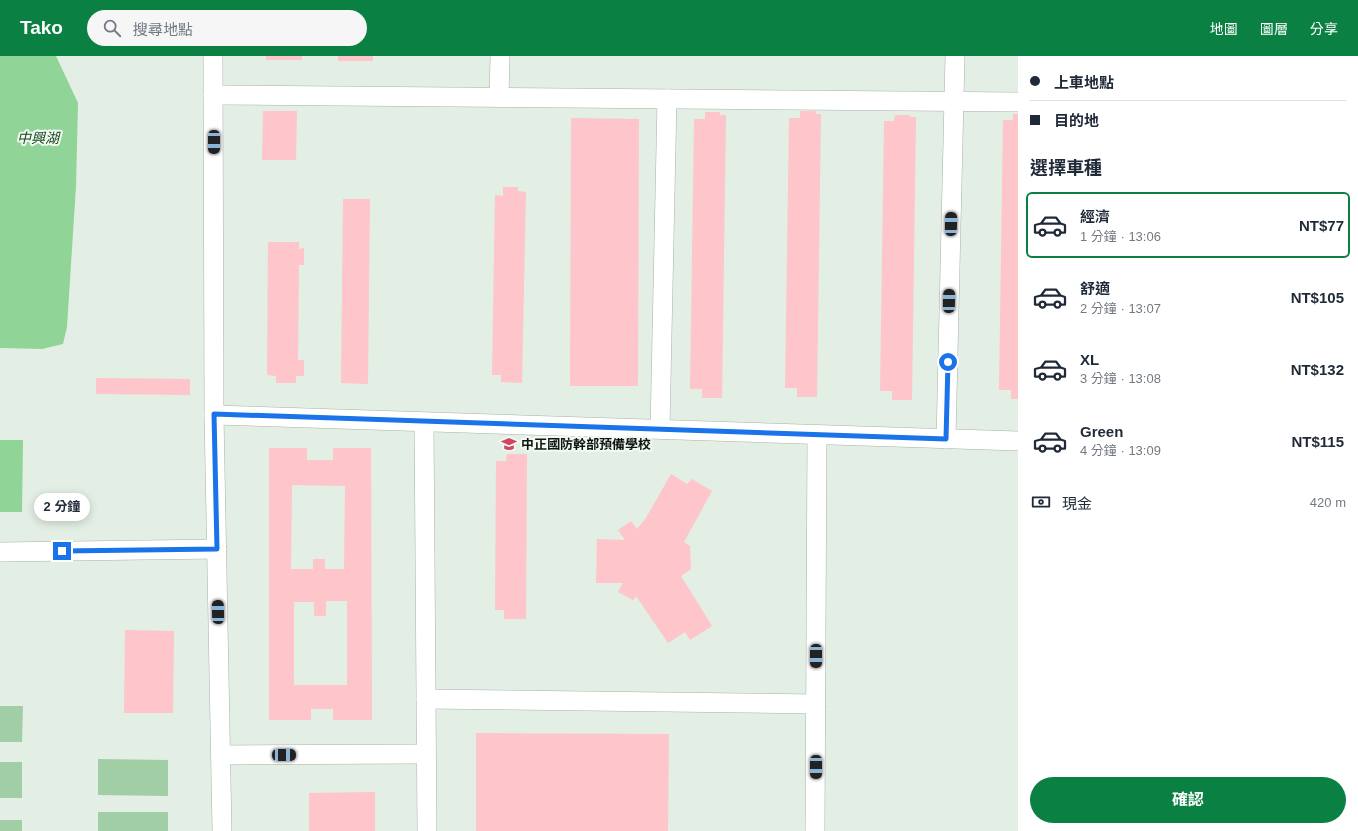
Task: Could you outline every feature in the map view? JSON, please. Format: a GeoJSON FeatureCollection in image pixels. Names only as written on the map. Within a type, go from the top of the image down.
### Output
{"type":"FeatureCollection","features":[{"type":"Feature","properties":{"kind":"street"},"geometry":{"type":"LineString","coordinates":[[213,56],[214,414],[222,831]]}},
{"type":"Feature","properties":{"kind":"street"},"geometry":{"type":"LineString","coordinates":[[499,98],[500,56]]}},
{"type":"Feature","properties":{"kind":"street"},"geometry":{"type":"LineString","coordinates":[[946,439],[955,56]]}},
{"type":"Feature","properties":{"kind":"street"},"geometry":{"type":"LineString","coordinates":[[213,94],[1018,102]]}},
{"type":"Feature","properties":{"kind":"street"},"geometry":{"type":"LineString","coordinates":[[660,429],[667,99]]}},
{"type":"Feature","properties":{"kind":"street"},"geometry":{"type":"LineString","coordinates":[[214,414],[1018,441]]}},
{"type":"Feature","properties":{"kind":"street"},"geometry":{"type":"LineString","coordinates":[[424,422],[427,831]]}},
{"type":"Feature","properties":{"kind":"street"},"geometry":{"type":"LineString","coordinates":[[815,831],[818,435]]}},
{"type":"Feature","properties":{"kind":"street"},"geometry":{"type":"LineString","coordinates":[[0,552],[217,549]]}},
{"type":"Feature","properties":{"kind":"street"},"geometry":{"type":"LineString","coordinates":[[426,699],[816,704]]}},
{"type":"Feature","properties":{"kind":"street"},"geometry":{"type":"LineString","coordinates":[[221,755],[426,754]]}},
{"type":"Feature","properties":{"kind":"shaded area"},"geometry":{"type":"Polygon","coordinates":[[[0,706],[23,706],[22,742],[0,742],[0,706]]]}},
{"type":"Feature","properties":{"kind":"shaded area"},"geometry":{"type":"Polygon","coordinates":[[[98,759],[168,760],[168,796],[98,795],[98,759]]]}},
{"type":"Feature","properties":{"kind":"shaded area"},"geometry":{"type":"Polygon","coordinates":[[[0,762],[22,762],[22,798],[0,798],[0,762]]]}},
{"type":"Feature","properties":{"kind":"shaded area"},"geometry":{"type":"Polygon","coordinates":[[[98,812],[168,812],[168,831],[98,831],[98,812]]]}},
{"type":"Feature","properties":{"kind":"shaded area"},"geometry":{"type":"Polygon","coordinates":[[[0,820],[22,820],[22,831],[0,831],[0,820]]]}},
{"type":"Feature","properties":{"kind":"water","name":"中興湖"},"geometry":{"type":"Polygon","coordinates":[[[0,56],[56,56],[78,103],[76,186],[67,327],[63,344],[42,349],[0,348],[0,56]]]}},
{"type":"Feature","properties":{"kind":"water"},"geometry":{"type":"Polygon","coordinates":[[[0,440],[23,440],[22,512],[0,512],[0,440]]]}},
{"type":"Feature","properties":{"kind":"building"},"geometry":{"type":"Polygon","coordinates":[[[266,56],[302,56],[302,60],[266,60],[266,56]]]}},
{"type":"Feature","properties":{"kind":"building"},"geometry":{"type":"Polygon","coordinates":[[[338,56],[373,56],[373,61],[338,61],[338,56]]]}},
{"type":"Feature","properties":{"kind":"building"},"geometry":{"type":"Polygon","coordinates":[[[263,111],[297,111],[296,160],[262,160],[263,111]]]}},
{"type":"Feature","properties":{"kind":"building"},"geometry":{"type":"Polygon","coordinates":[[[800,111],[816,111],[816,114],[821,114],[817,397],[797,397],[797,388],[785,388],[789,118],[800,118],[800,111]]]}},
{"type":"Feature","properties":{"kind":"building"},"geometry":{"type":"Polygon","coordinates":[[[705,112],[720,112],[720,115],[726,115],[722,398],[702,398],[702,389],[690,389],[694,119],[705,119],[705,112]]]}},
{"type":"Feature","properties":{"kind":"building"},"geometry":{"type":"Polygon","coordinates":[[[1013,114],[1018,114],[1018,399],[1011,399],[1011,390],[999,390],[1003,120],[1013,120],[1013,114]]]}},
{"type":"Feature","properties":{"kind":"building"},"geometry":{"type":"Polygon","coordinates":[[[895,115],[910,115],[910,117],[916,117],[912,400],[892,400],[892,391],[880,391],[884,121],[894,121],[895,115]]]}},
{"type":"Feature","properties":{"kind":"building"},"geometry":{"type":"Polygon","coordinates":[[[571,118],[639,119],[638,386],[570,386],[571,118]]]}},
{"type":"Feature","properties":{"kind":"building"},"geometry":{"type":"Polygon","coordinates":[[[503,187],[518,187],[518,191],[526,192],[522,383],[501,382],[501,375],[492,375],[495,195],[503,196],[503,187]]]}},
{"type":"Feature","properties":{"kind":"building"},"geometry":{"type":"Polygon","coordinates":[[[343,199],[370,199],[368,384],[341,383],[343,199]]]}},
{"type":"Feature","properties":{"kind":"building"},"geometry":{"type":"Polygon","coordinates":[[[268,242],[299,242],[299,249],[304,248],[304,265],[299,265],[298,360],[304,360],[304,376],[296,376],[296,383],[276,383],[276,376],[267,375],[268,242]]]}},
{"type":"Feature","properties":{"kind":"building"},"geometry":{"type":"Polygon","coordinates":[[[96,378],[190,379],[190,395],[96,394],[96,378]]]}},
{"type":"Feature","properties":{"kind":"building"},"geometry":{"type":"Polygon","coordinates":[[[269,448],[307,448],[307,460],[333,460],[333,448],[371,448],[372,720],[333,720],[333,709],[311,709],[311,720],[269,720],[269,448]],[[292,485],[291,569],[313,569],[313,559],[325,559],[325,569],[344,569],[345,486],[292,485]],[[326,601],[326,616],[314,616],[314,602],[294,602],[294,685],[347,685],[347,601],[326,601]]]}},
{"type":"Feature","properties":{"kind":"building"},"geometry":{"type":"Polygon","coordinates":[[[507,454],[527,454],[526,619],[504,619],[504,610],[495,610],[496,461],[506,461],[507,454]]]}},
{"type":"Feature","properties":{"kind":"building"},"geometry":{"type":"Polygon","coordinates":[[[671,474],[687,484],[692,479],[712,491],[684,542],[690,546],[691,569],[681,576],[712,626],[690,640],[685,632],[668,643],[636,596],[633,600],[618,592],[623,583],[596,583],[597,539],[625,540],[618,530],[631,521],[637,529],[646,518],[671,474]]]}},
{"type":"Feature","properties":{"kind":"building"},"geometry":{"type":"Polygon","coordinates":[[[125,630],[174,631],[173,713],[124,713],[125,630]]]}},
{"type":"Feature","properties":{"kind":"building"},"geometry":{"type":"Polygon","coordinates":[[[476,733],[669,734],[668,831],[476,831],[476,733]]]}},
{"type":"Feature","properties":{"kind":"building"},"geometry":{"type":"Polygon","coordinates":[[[375,792],[375,831],[309,831],[309,793],[375,792]]]}},
{"type":"Feature","properties":{"kind":"place","name":"中正國防幹部預備學校"},"geometry":{"type":"Point","coordinates":[509,444]}},
{"type":"Feature","properties":{"kind":"route"},"geometry":{"type":"LineString","coordinates":[[62,551],[217,549],[214,414],[946,439],[948,362]]}}]}
